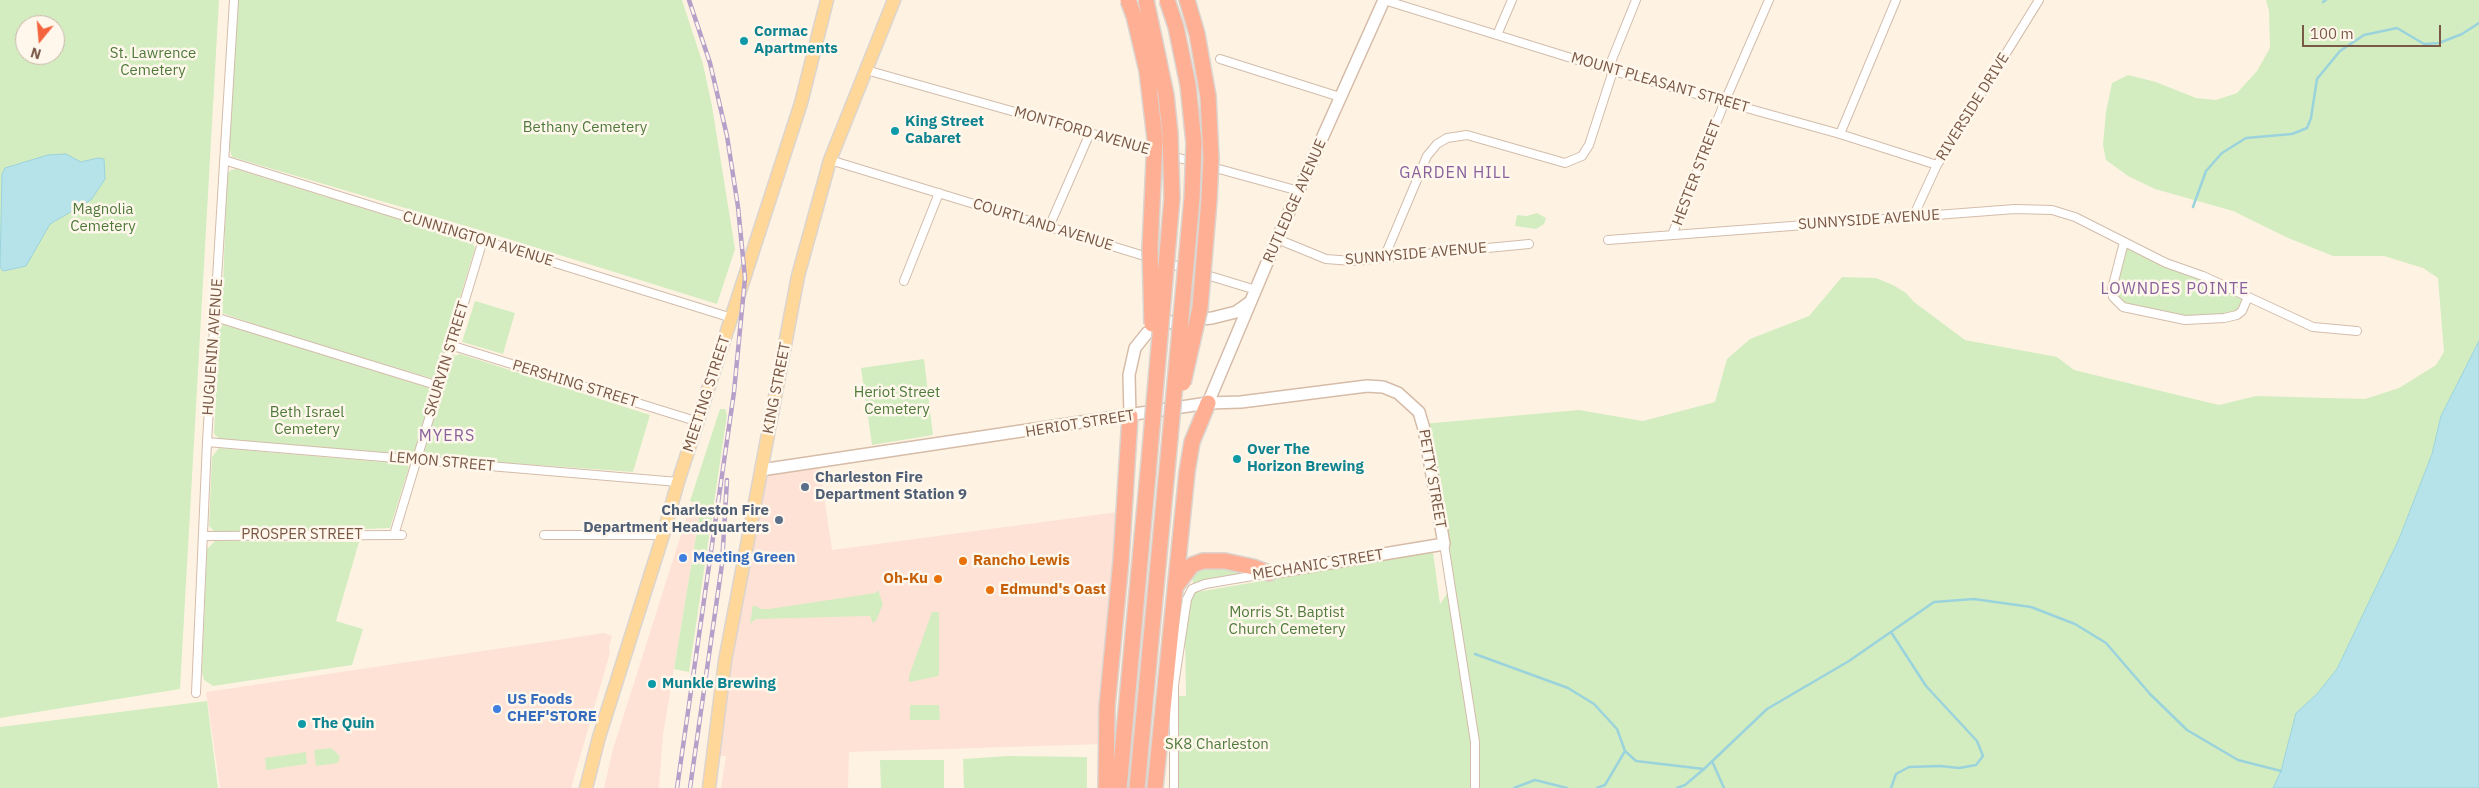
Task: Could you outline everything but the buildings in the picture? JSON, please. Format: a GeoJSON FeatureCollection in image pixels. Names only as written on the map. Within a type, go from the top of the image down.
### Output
{"type":"FeatureCollection","features":[{"type":"Feature","properties":{"kind":"highway"},"geometry":{"type":"LineString","coordinates":[[1128,0],[1134,16],[1147,71],[1156,139],[1150,248],[1153,400]]}},
{"type":"Feature","properties":{"kind":"highway"},"geometry":{"type":"LineString","coordinates":[[1119,788],[1172,198],[1170,133],[1166,95],[1146,0]]}},
{"type":"Feature","properties":{"kind":"highway"},"geometry":{"type":"LineString","coordinates":[[1137,788],[1192,198],[1194,143],[1186,75],[1176,27],[1167,0]]}},
{"type":"Feature","properties":{"kind":"highway"},"geometry":{"type":"LineString","coordinates":[[1170,438],[1200,308],[1211,158],[1208,96],[1197,34],[1187,0]]}},
{"type":"Feature","properties":{"kind":"highway"},"geometry":{"type":"LineString","coordinates":[[1155,788],[1187,472],[1192,442],[1208,403]]}},
{"type":"Feature","properties":{"kind":"highway"},"geometry":{"type":"LineString","coordinates":[[1106,788],[1106,707],[1121,560],[1130,416]]}},
{"type":"Feature","properties":{"kind":"highway"},"geometry":{"type":"LineString","coordinates":[[1176,586],[1192,565],[1203,561],[1225,561],[1253,567],[1268,574]]}},
{"type":"Feature","properties":{"kind":"main road","name":"MEETING STREET"},"geometry":{"type":"LineString","coordinates":[[586,788],[599,737],[678,482],[801,103],[827,0]]}},
{"type":"Feature","properties":{"kind":"main road","name":"KING STREET"},"geometry":{"type":"LineString","coordinates":[[709,788],[725,661],[798,276],[830,160],[894,0]]}},
{"type":"Feature","properties":{"kind":"street","name":"HUGUENIN AVENUE"},"geometry":{"type":"LineString","coordinates":[[196,693],[207,442],[234,0]]}},
{"type":"Feature","properties":{"kind":"street","name":"MOUNT PLEASANT STREET"},"geometry":{"type":"LineString","coordinates":[[1383,0],[1613,71],[1840,134],[1937,165]]}},
{"type":"Feature","properties":{"kind":"street","name":"RUTLEDGE AVENUE"},"geometry":{"type":"LineString","coordinates":[[1208,403],[1277,238],[1383,0]]}},
{"type":"Feature","properties":{"kind":"street"},"geometry":{"type":"LineString","coordinates":[[1497,35],[1512,0]]}},
{"type":"Feature","properties":{"kind":"street"},"geometry":{"type":"LineString","coordinates":[[1384,258],[1427,156],[1437,144],[1454,136],[1467,135],[1559,162],[1577,160],[1586,152],[1613,71],[1612,62],[1636,0]]}},
{"type":"Feature","properties":{"kind":"street","name":"HESTER STREET"},"geometry":{"type":"LineString","coordinates":[[1672,236],[1768,0]]}},
{"type":"Feature","properties":{"kind":"street"},"geometry":{"type":"LineString","coordinates":[[1840,134],[1896,0]]}},
{"type":"Feature","properties":{"kind":"street","name":"RIVERSIDE DRIVE"},"geometry":{"type":"LineString","coordinates":[[1913,217],[1937,165],[2039,0]]}},
{"type":"Feature","properties":{"kind":"street"},"geometry":{"type":"LineString","coordinates":[[1220,59],[1340,97]]}},
{"type":"Feature","properties":{"kind":"street","name":"MONTFORD AVENUE"},"geometry":{"type":"LineString","coordinates":[[866,70],[1299,191]]}},
{"type":"Feature","properties":{"kind":"street"},"geometry":{"type":"LineString","coordinates":[[1049,227],[1090,133]]}},
{"type":"Feature","properties":{"kind":"street","name":"CUNNINGTON AVENUE"},"geometry":{"type":"LineString","coordinates":[[224,160],[732,318]]}},
{"type":"Feature","properties":{"kind":"street","name":"COURTLAND AVENUE"},"geometry":{"type":"LineString","coordinates":[[830,160],[1049,227],[1253,296]]}},
{"type":"Feature","properties":{"kind":"street"},"geometry":{"type":"LineString","coordinates":[[904,281],[939,193]]}},
{"type":"Feature","properties":{"kind":"street","name":"SUNNYSIDE AVENUE"},"geometry":{"type":"LineString","coordinates":[[1608,240],[2015,209],[2052,210],[2075,217],[2166,263],[2203,276],[2313,327],[2357,331]]}},
{"type":"Feature","properties":{"kind":"street","name":"SUNNYSIDE AVENUE"},"geometry":{"type":"LineString","coordinates":[[1277,238],[1326,258],[1352,261],[1529,244]]}},
{"type":"Feature","properties":{"kind":"street","name":"SKURVIN STREET"},"geometry":{"type":"LineString","coordinates":[[398,535],[416,460],[482,240]]}},
{"type":"Feature","properties":{"kind":"street"},"geometry":{"type":"LineString","coordinates":[[2124,242],[2112,289],[2113,297],[2123,308],[2185,320],[2224,318],[2237,315],[2242,311],[2248,297]]}},
{"type":"Feature","properties":{"kind":"street"},"geometry":{"type":"LineString","coordinates":[[1130,416],[1131,366],[1135,348],[1147,333],[1170,322],[1212,318],[1236,312],[1253,296]]}},
{"type":"Feature","properties":{"kind":"street"},"geometry":{"type":"LineString","coordinates":[[215,317],[439,386]]}},
{"type":"Feature","properties":{"kind":"street","name":"PERSHING STREET"},"geometry":{"type":"LineString","coordinates":[[450,345],[699,422]]}},
{"type":"Feature","properties":{"kind":"street","name":"HERIOT STREET"},"geometry":{"type":"LineString","coordinates":[[761,470],[1208,403],[1251,401],[1367,386],[1384,386],[1398,392]]}},
{"type":"Feature","properties":{"kind":"street","name":"PETTY STREET"},"geometry":{"type":"LineString","coordinates":[[1398,392],[1419,412],[1424,429],[1444,544]]}},
{"type":"Feature","properties":{"kind":"street","name":"LEMON STREET"},"geometry":{"type":"LineString","coordinates":[[207,442],[678,482]]}},
{"type":"Feature","properties":{"kind":"street","name":"PROSPER STREET"},"geometry":{"type":"LineString","coordinates":[[203,536],[398,535]]}},
{"type":"Feature","properties":{"kind":"street"},"geometry":{"type":"LineString","coordinates":[[544,535],[663,535]]}},
{"type":"Feature","properties":{"kind":"street"},"geometry":{"type":"LineString","coordinates":[[1444,544],[1474,742],[1475,788]]}},
{"type":"Feature","properties":{"kind":"street","name":"MECHANIC STREET"},"geometry":{"type":"LineString","coordinates":[[1174,788],[1174,685],[1184,612],[1192,589],[1205,584],[1444,544]]}},
{"type":"Feature","properties":{"kind":"shaded area"},"geometry":{"type":"Polygon","coordinates":[[[819,462],[832,550],[1125,511],[1105,744],[849,752],[848,788],[721,788],[726,756],[712,756],[763,470],[819,462]]]}},
{"type":"Feature","properties":{"kind":"shaded area"},"geometry":{"type":"Polygon","coordinates":[[[691,503],[701,506],[663,735],[659,788],[604,788],[613,749],[691,503]]]}},
{"type":"Feature","properties":{"kind":"shaded area"},"geometry":{"type":"Polygon","coordinates":[[[604,633],[612,636],[609,647],[610,653],[571,788],[220,788],[206,692],[604,633]]]}},
{"type":"Feature","properties":{"kind":"green space","name":"Magnolia Cemetery"},"geometry":{"type":"Polygon","coordinates":[[[0,0],[219,0],[180,689],[0,718],[0,0]]]}},
{"type":"Feature","properties":{"kind":"green space","name":"Bethany Cemetery"},"geometry":{"type":"Polygon","coordinates":[[[238,0],[682,0],[703,64],[712,106],[735,249],[717,304],[476,229],[232,157],[229,147],[238,0]]]}},
{"type":"Feature","properties":{"kind":"green space"},"geometry":{"type":"Polygon","coordinates":[[[2266,0],[2479,0],[2479,341],[2441,416],[2432,454],[2399,539],[2337,669],[2317,694],[2296,713],[2281,771],[2273,788],[1174,788],[1173,696],[1186,696],[1185,633],[1191,593],[1433,552],[1440,604],[1452,586],[1422,424],[1579,410],[1643,421],[1715,402],[1727,359],[1750,339],[1809,316],[1842,277],[1876,278],[1893,285],[1906,293],[1914,302],[1965,340],[2057,357],[2074,370],[2219,405],[2256,396],[2365,399],[2399,388],[2436,365],[2444,352],[2438,278],[2423,268],[2384,256],[2333,256],[2288,238],[2233,211],[2155,189],[2128,176],[2106,160],[2103,145],[2106,112],[2112,83],[2128,75],[2156,82],[2196,98],[2216,100],[2237,93],[2257,71],[2270,48],[2269,11],[2266,0]]]}},
{"type":"Feature","properties":{"kind":"green space"},"geometry":{"type":"Polygon","coordinates":[[[236,169],[472,242],[475,248],[436,377],[431,378],[307,342],[222,313],[227,174],[231,170],[236,169]]]}},
{"type":"Feature","properties":{"kind":"green space"},"geometry":{"type":"Polygon","coordinates":[[[1537,213],[1546,218],[1544,224],[1536,229],[1515,226],[1517,215],[1527,216],[1537,213]]]}},
{"type":"Feature","properties":{"kind":"green space"},"geometry":{"type":"Polygon","coordinates":[[[2124,242],[2248,297],[2237,315],[2185,320],[2123,307],[2113,297],[2124,242]]]}},
{"type":"Feature","properties":{"kind":"green space"},"geometry":{"type":"Polygon","coordinates":[[[475,301],[515,313],[503,354],[462,342],[475,301]]]}},
{"type":"Feature","properties":{"kind":"green space","name":"Beth Israel Cemetery"},"geometry":{"type":"Polygon","coordinates":[[[224,324],[429,388],[432,393],[415,451],[407,455],[220,439],[214,434],[219,329],[224,324]]]}},
{"type":"Feature","properties":{"kind":"green space"},"geometry":{"type":"Polygon","coordinates":[[[460,354],[650,415],[633,472],[429,457],[424,453],[451,357],[460,354]]]}},
{"type":"Feature","properties":{"kind":"green space","name":"Heriot Street Cemetery"},"geometry":{"type":"Polygon","coordinates":[[[924,359],[933,435],[872,445],[861,368],[924,359]]]}},
{"type":"Feature","properties":{"kind":"green space"},"geometry":{"type":"Polygon","coordinates":[[[720,409],[725,409],[727,415],[689,672],[674,669],[701,506],[690,501],[720,409]]]}},
{"type":"Feature","properties":{"kind":"green space"},"geometry":{"type":"Polygon","coordinates":[[[219,448],[406,464],[409,467],[390,528],[289,532],[214,531],[209,526],[212,457],[219,448]]]}},
{"type":"Feature","properties":{"kind":"green space"},"geometry":{"type":"Polygon","coordinates":[[[215,541],[359,542],[336,621],[363,629],[352,665],[213,686],[204,680],[202,672],[207,549],[215,541]]]}},
{"type":"Feature","properties":{"kind":"green space"},"geometry":{"type":"Polygon","coordinates":[[[1214,565],[1250,573],[1193,584],[1192,576],[1194,569],[1214,565]]]}},
{"type":"Feature","properties":{"kind":"green space"},"geometry":{"type":"Polygon","coordinates":[[[878,590],[883,604],[876,621],[873,623],[870,616],[756,619],[750,624],[753,605],[762,609],[769,609],[875,593],[878,590]]]}},
{"type":"Feature","properties":{"kind":"green space"},"geometry":{"type":"Polygon","coordinates":[[[932,612],[939,612],[939,676],[909,682],[909,676],[932,612]]]}},
{"type":"Feature","properties":{"kind":"green space"},"geometry":{"type":"Polygon","coordinates":[[[207,701],[218,788],[0,788],[0,727],[207,701]]]}},
{"type":"Feature","properties":{"kind":"green space"},"geometry":{"type":"Polygon","coordinates":[[[910,705],[939,705],[940,720],[910,720],[910,705]]]}},
{"type":"Feature","properties":{"kind":"green space"},"geometry":{"type":"Polygon","coordinates":[[[331,748],[340,756],[338,763],[316,766],[314,750],[331,748]]]}},
{"type":"Feature","properties":{"kind":"green space"},"geometry":{"type":"Polygon","coordinates":[[[306,752],[307,764],[266,770],[265,758],[306,752]]]}},
{"type":"Feature","properties":{"kind":"green space"},"geometry":{"type":"Polygon","coordinates":[[[1008,756],[1087,757],[1087,788],[964,788],[963,759],[1008,756]]]}},
{"type":"Feature","properties":{"kind":"green space"},"geometry":{"type":"Polygon","coordinates":[[[880,760],[944,760],[944,788],[881,788],[880,760]]]}},
{"type":"Feature","properties":{"kind":"water"},"geometry":{"type":"Polygon","coordinates":[[[66,154],[81,162],[98,158],[104,159],[105,179],[91,200],[50,224],[26,266],[3,271],[0,267],[2,174],[5,168],[48,155],[66,154]]]}},
{"type":"Feature","properties":{"kind":"water"},"geometry":{"type":"Polygon","coordinates":[[[2479,341],[2479,788],[2273,788],[2281,771],[2296,713],[2317,694],[2337,669],[2399,539],[2432,454],[2441,416],[2479,341]]]}},
{"type":"Feature","properties":{"kind":"waterway"},"geometry":{"type":"LineString","coordinates":[[2193,207],[2206,171],[2222,153],[2246,138],[2292,134],[2307,128],[2311,118],[2317,79],[2340,51],[2364,35],[2397,28],[2424,44],[2439,43],[2462,34],[2479,23]]}},
{"type":"Feature","properties":{"kind":"waterway"},"geometry":{"type":"LineString","coordinates":[[1677,788],[1685,785],[1704,769],[1767,709],[1849,661],[1934,602],[1974,599],[2031,607],[2075,624],[2106,643],[2150,694],[2187,730],[2238,760],[2281,771]]}},
{"type":"Feature","properties":{"kind":"waterway"},"geometry":{"type":"LineString","coordinates":[[1891,632],[1926,686],[1977,741],[1983,756],[1976,765],[1959,768],[1940,766],[1909,767],[1896,774],[1891,788]]}},
{"type":"Feature","properties":{"kind":"waterway"},"geometry":{"type":"LineString","coordinates":[[1475,654],[1568,688],[1594,704],[1617,729],[1625,751],[1636,761],[1704,769]]}},
{"type":"Feature","properties":{"kind":"waterway"},"geometry":{"type":"LineString","coordinates":[[1597,788],[1605,785],[1625,751]]}},
{"type":"Feature","properties":{"kind":"waterway"},"geometry":{"type":"LineString","coordinates":[[1712,761],[1724,788]]}},
{"type":"Feature","properties":{"kind":"waterway"},"geometry":{"type":"LineString","coordinates":[[1514,788],[1535,780],[1567,788]]}},
{"type":"Feature","properties":{"kind":"railway"},"geometry":{"type":"LineString","coordinates":[[677,788],[734,392],[745,278],[738,207],[727,136],[710,63],[689,0]]}},
{"type":"Feature","properties":{"kind":"railway"},"geometry":{"type":"LineString","coordinates":[[690,788],[722,564],[727,480]]}},
{"type":"Feature","properties":{"kind":"place","name":"Cormac Apartments"},"geometry":{"type":"Point","coordinates":[744,41]}},
{"type":"Feature","properties":{"kind":"place","name":"King Street Cabaret"},"geometry":{"type":"Point","coordinates":[895,131]}},
{"type":"Feature","properties":{"kind":"place","name":"Over The Horizon Brewing"},"geometry":{"type":"Point","coordinates":[1237,459]}},
{"type":"Feature","properties":{"kind":"place","name":"Charleston Fire Department Station 9"},"geometry":{"type":"Point","coordinates":[805,487]}},
{"type":"Feature","properties":{"kind":"place","name":"Charleston Fire Department Headquarters"},"geometry":{"type":"Point","coordinates":[779,520]}},
{"type":"Feature","properties":{"kind":"place","name":"Meeting Green"},"geometry":{"type":"Point","coordinates":[683,558]}},
{"type":"Feature","properties":{"kind":"place","name":"Rancho Lewis"},"geometry":{"type":"Point","coordinates":[963,561]}},
{"type":"Feature","properties":{"kind":"place","name":"Oh-Ku"},"geometry":{"type":"Point","coordinates":[938,579]}},
{"type":"Feature","properties":{"kind":"place","name":"Edmund's Oast"},"geometry":{"type":"Point","coordinates":[990,590]}},
{"type":"Feature","properties":{"kind":"place","name":"Munkle Brewing"},"geometry":{"type":"Point","coordinates":[652,684]}},
{"type":"Feature","properties":{"kind":"place","name":"US Foods CHEF'STORE"},"geometry":{"type":"Point","coordinates":[497,709]}},
{"type":"Feature","properties":{"kind":"place","name":"The Quin"},"geometry":{"type":"Point","coordinates":[302,724]}},
{"type":"Feature","properties":{"kind":"district","name":"GARDEN HILL"},"geometry":{"type":"Point","coordinates":[1455,173]}},
{"type":"Feature","properties":{"kind":"district","name":"LOWNDES POINTE"},"geometry":{"type":"Point","coordinates":[2175,289]}},
{"type":"Feature","properties":{"kind":"district","name":"MYERS"},"geometry":{"type":"Point","coordinates":[447,436]}},
{"type":"Feature","properties":{"kind":"park label","name":"St. Lawrence Cemetery"},"geometry":{"type":"Point","coordinates":[153,62]}},
{"type":"Feature","properties":{"kind":"park label","name":"Morris St. Baptist Church Cemetery"},"geometry":{"type":"Point","coordinates":[1287,622]}},
{"type":"Feature","properties":{"kind":"park label","name":"SK8 Charleston"},"geometry":{"type":"Point","coordinates":[1217,745]}}]}
